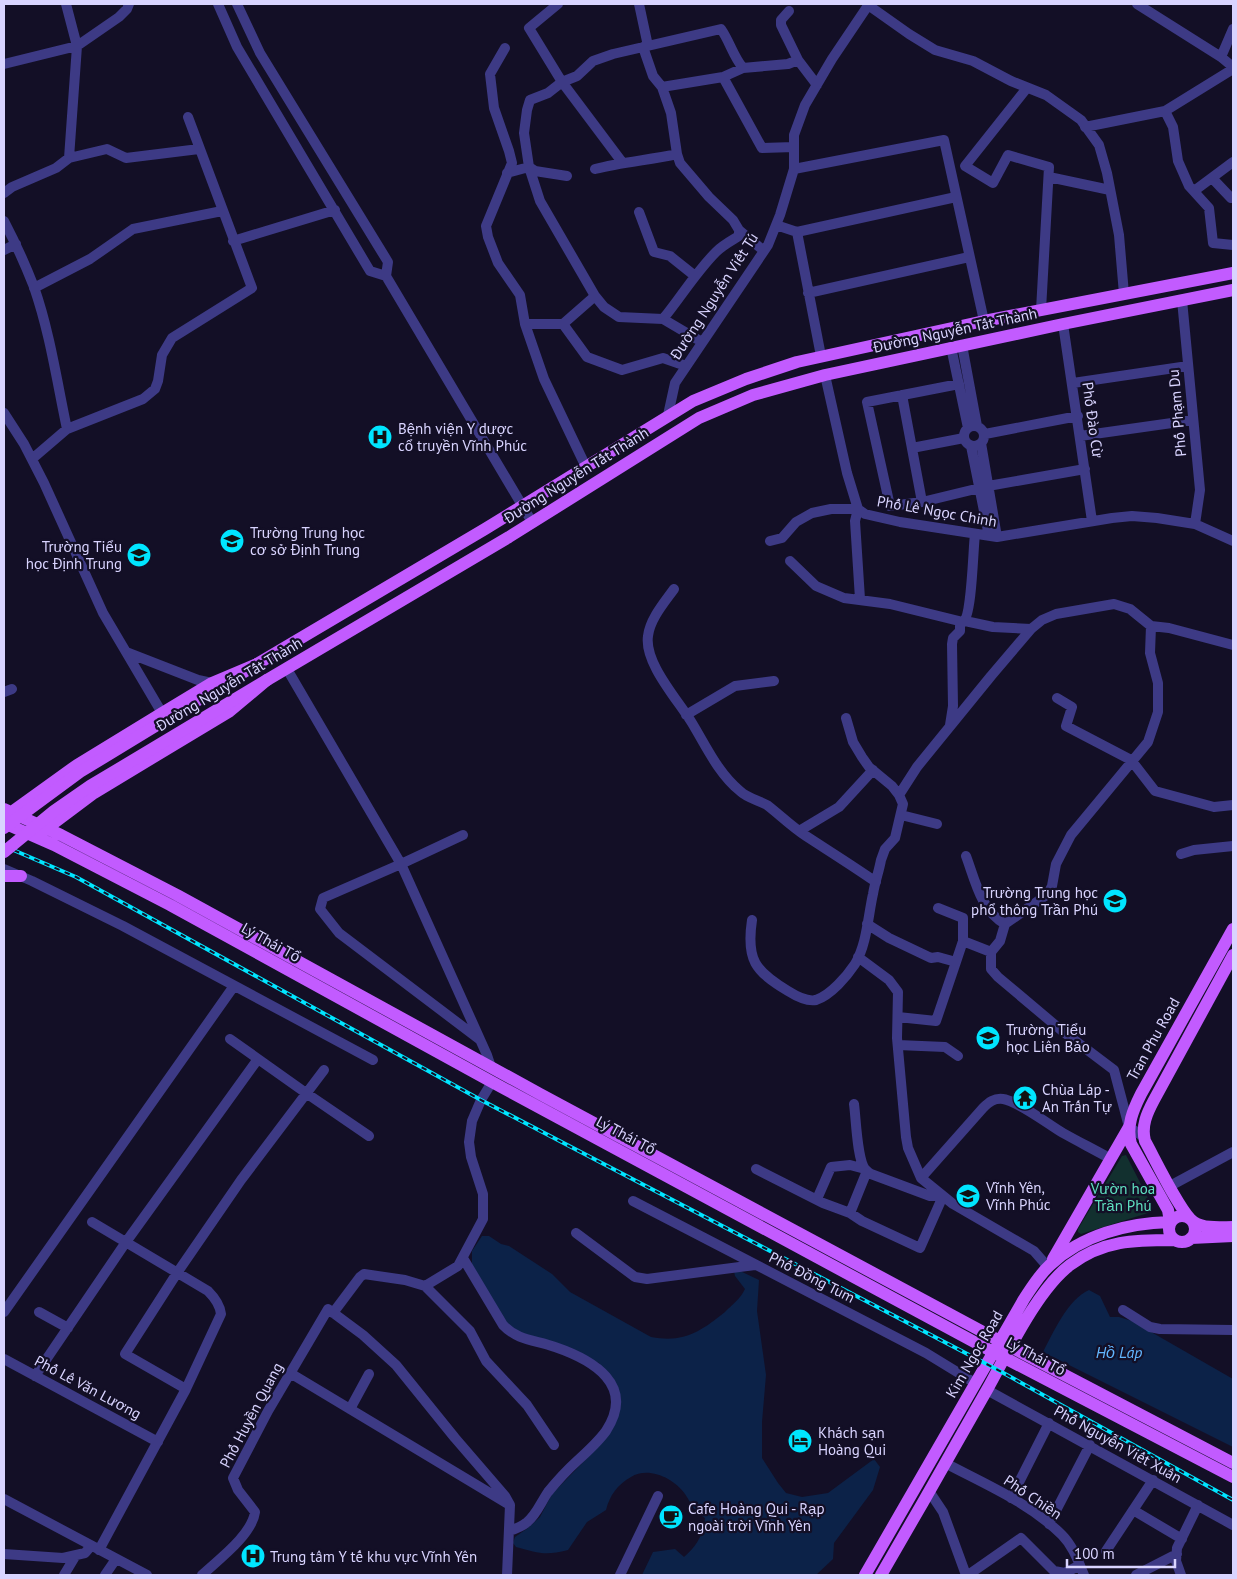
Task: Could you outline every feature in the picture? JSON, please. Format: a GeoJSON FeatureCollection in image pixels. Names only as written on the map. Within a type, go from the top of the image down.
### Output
{"type":"FeatureCollection","features":[{"type":"Feature","properties":{"kind":"main road","name":"Đường Nguyễn Tất Thành"},"geometry":{"type":"LineString","coordinates":[[4,828],[80,772],[693,401],[746,379],[821,356],[984,321],[1233,273]]}},
{"type":"Feature","properties":{"kind":"main road","name":"Đường Nguyễn Tất Thành"},"geometry":{"type":"LineString","coordinates":[[4,852],[54,811],[90,786],[450,572],[699,418],[753,395],[825,375],[956,346],[1233,290]]}},
{"type":"Feature","properties":{"kind":"main road"},"geometry":{"type":"LineString","coordinates":[[953,328],[956,346]]}},
{"type":"Feature","properties":{"kind":"main road"},"geometry":{"type":"LineString","coordinates":[[668,416],[672,434]]}},
{"type":"Feature","properties":{"kind":"main road"},"geometry":{"type":"LineString","coordinates":[[440,555],[450,572]]}},
{"type":"Feature","properties":{"kind":"main road"},"geometry":{"type":"LineString","coordinates":[[5,814],[27,801],[77,765],[212,683],[257,664]]}},
{"type":"Feature","properties":{"kind":"main road"},"geometry":{"type":"LineString","coordinates":[[36,837],[94,793],[230,711],[268,680]]}},
{"type":"Feature","properties":{"kind":"main road"},"geometry":{"type":"LineString","coordinates":[[40,791],[39,802],[41,808],[48,815],[59,819]]}},
{"type":"Feature","properties":{"kind":"main road"},"geometry":{"type":"LineString","coordinates":[[68,838],[65,824],[72,808]]}},
{"type":"Feature","properties":{"kind":"main road","name":"Lý Thái Tổ"},"geometry":{"type":"LineString","coordinates":[[5,814],[47,828],[177,895],[390,1019],[492,1082],[537,1099]]}},
{"type":"Feature","properties":{"kind":"main road","name":"Lý Thái Tổ"},"geometry":{"type":"LineString","coordinates":[[5,814],[36,837],[390,1019],[491,1067],[537,1099],[1002,1349],[1233,1477]]}},
{"type":"Feature","properties":{"kind":"main road"},"geometry":{"type":"LineString","coordinates":[[4,876],[21,876]]}},
{"type":"Feature","properties":{"kind":"main road","name":"Tran Phu Road"},"geometry":{"type":"LineString","coordinates":[[1048,1267],[1111,1159],[1129,1126],[1141,1094],[1233,929]]}},
{"type":"Feature","properties":{"kind":"main road","name":"Tran Phu Road"},"geometry":{"type":"LineString","coordinates":[[1144,1137],[1144,1123],[1154,1100],[1233,955]]}},
{"type":"Feature","properties":{"kind":"main road"},"geometry":{"type":"LineString","coordinates":[[1129,1126],[1131,1144],[1168,1210],[1169,1232],[1174,1240],[1183,1242],[1192,1238],[1233,1236]]}},
{"type":"Feature","properties":{"kind":"main road"},"geometry":{"type":"LineString","coordinates":[[1144,1137],[1170,1186],[1192,1221],[1195,1230],[1192,1238]]}},
{"type":"Feature","properties":{"kind":"main road"},"geometry":{"type":"LineString","coordinates":[[1170,1222],[1181,1216],[1208,1226],[1233,1227]]}},
{"type":"Feature","properties":{"kind":"main road","name":"Kim Ngoc Road"},"geometry":{"type":"LineString","coordinates":[[881,1575],[987,1390],[1002,1349],[1032,1288],[1048,1267],[1061,1255],[1094,1237],[1134,1225],[1170,1222]]}},
{"type":"Feature","properties":{"kind":"main road","name":"Kim Ngoc Road"},"geometry":{"type":"LineString","coordinates":[[865,1575],[976,1383],[1058,1275],[1070,1264],[1119,1242],[1174,1240]]}},
{"type":"Feature","properties":{"kind":"main road","name":"Lý Thái Tổ"},"geometry":{"type":"LineString","coordinates":[[1002,1349],[1233,1463]]}},
{"type":"Feature","properties":{"kind":"street"},"geometry":{"type":"LineString","coordinates":[[66,4],[77,46],[70,158]]}},
{"type":"Feature","properties":{"kind":"street"},"geometry":{"type":"LineString","coordinates":[[4,64],[77,46],[119,18],[127,9],[128,4]]}},
{"type":"Feature","properties":{"kind":"street"},"geometry":{"type":"LineString","coordinates":[[218,4],[237,47],[370,271],[386,276]]}},
{"type":"Feature","properties":{"kind":"street"},"geometry":{"type":"LineString","coordinates":[[236,4],[260,53],[388,262],[386,276],[532,522]]}},
{"type":"Feature","properties":{"kind":"street"},"geometry":{"type":"LineString","coordinates":[[558,4],[529,28],[562,82],[622,162]]}},
{"type":"Feature","properties":{"kind":"street"},"geometry":{"type":"LineString","coordinates":[[638,4],[645,46],[653,76],[662,87],[672,113],[677,154],[680,163],[709,197],[733,220],[739,230],[764,251]]}},
{"type":"Feature","properties":{"kind":"street"},"geometry":{"type":"LineString","coordinates":[[1085,127],[1165,111],[1233,68],[1221,56],[1137,4]]}},
{"type":"Feature","properties":{"kind":"street"},"geometry":{"type":"LineString","coordinates":[[868,5],[935,50],[972,61],[1027,88],[1046,95],[1081,120],[1099,146],[1110,190],[1119,235],[1124,294]]}},
{"type":"Feature","properties":{"kind":"street","name":"Đường Nguyễn Viết Tú"},"geometry":{"type":"LineString","coordinates":[[668,416],[675,383],[768,245],[794,169],[794,135],[805,105],[832,59],[868,5]]}},
{"type":"Feature","properties":{"kind":"street"},"geometry":{"type":"LineString","coordinates":[[789,11],[781,20],[781,25],[798,60],[817,85]]}},
{"type":"Feature","properties":{"kind":"street"},"geometry":{"type":"LineString","coordinates":[[702,342],[662,319],[619,317],[604,307],[594,296],[540,201],[529,168],[524,133],[526,110],[530,100],[548,93],[562,82],[577,76],[593,61],[645,46],[721,29],[729,41],[736,59],[743,68]]}},
{"type":"Feature","properties":{"kind":"street"},"geometry":{"type":"LineString","coordinates":[[1221,56],[1233,29]]}},
{"type":"Feature","properties":{"kind":"street"},"geometry":{"type":"LineString","coordinates":[[505,48],[490,74],[494,108],[512,163],[486,226],[488,237],[498,263],[520,296],[525,324],[544,379],[586,467]]}},
{"type":"Feature","properties":{"kind":"street"},"geometry":{"type":"LineString","coordinates":[[662,87],[722,78],[743,68],[788,64],[798,60]]}},
{"type":"Feature","properties":{"kind":"street"},"geometry":{"type":"LineString","coordinates":[[722,78],[762,148],[794,147]]}},
{"type":"Feature","properties":{"kind":"street"},"geometry":{"type":"LineString","coordinates":[[1027,88],[965,166],[993,183],[1008,155],[1049,167],[1041,310]]}},
{"type":"Feature","properties":{"kind":"street"},"geometry":{"type":"LineString","coordinates":[[1165,111],[1173,127],[1178,161],[1189,186],[1209,208],[1213,244],[1233,245]]}},
{"type":"Feature","properties":{"kind":"street"},"geometry":{"type":"LineString","coordinates":[[32,459],[67,429],[143,399],[155,389],[162,355],[172,338],[252,288],[188,116]]}},
{"type":"Feature","properties":{"kind":"street"},"geometry":{"type":"LineString","coordinates":[[794,169],[944,140],[984,321]]}},
{"type":"Feature","properties":{"kind":"street"},"geometry":{"type":"LineString","coordinates":[[4,193],[12,187],[56,168],[70,158],[107,149],[126,158],[199,149]]}},
{"type":"Feature","properties":{"kind":"street"},"geometry":{"type":"LineString","coordinates":[[595,169],[622,162],[640,162],[677,154]]}},
{"type":"Feature","properties":{"kind":"street"},"geometry":{"type":"LineString","coordinates":[[1194,191],[1233,162]]}},
{"type":"Feature","properties":{"kind":"street"},"geometry":{"type":"LineString","coordinates":[[507,173],[529,168],[535,171],[567,176]]}},
{"type":"Feature","properties":{"kind":"street"},"geometry":{"type":"LineString","coordinates":[[1049,177],[1110,190]]}},
{"type":"Feature","properties":{"kind":"street"},"geometry":{"type":"LineString","coordinates":[[1212,178],[1233,197]]}},
{"type":"Feature","properties":{"kind":"street"},"geometry":{"type":"LineString","coordinates":[[776,225],[797,232],[956,198]]}},
{"type":"Feature","properties":{"kind":"street"},"geometry":{"type":"LineString","coordinates":[[233,241],[335,210]]}},
{"type":"Feature","properties":{"kind":"street"},"geometry":{"type":"LineString","coordinates":[[34,288],[90,259],[132,230],[222,211]]}},
{"type":"Feature","properties":{"kind":"street"},"geometry":{"type":"LineString","coordinates":[[638,212],[654,252],[670,256],[695,276]]}},
{"type":"Feature","properties":{"kind":"street"},"geometry":{"type":"LineString","coordinates":[[4,221],[16,244],[34,288],[51,350],[67,429]]}},
{"type":"Feature","properties":{"kind":"street"},"geometry":{"type":"LineString","coordinates":[[662,319],[717,251],[739,236],[739,230]]}},
{"type":"Feature","properties":{"kind":"street"},"geometry":{"type":"LineString","coordinates":[[797,232],[821,356]]}},
{"type":"Feature","properties":{"kind":"street"},"geometry":{"type":"LineString","coordinates":[[4,250],[16,244]]}},
{"type":"Feature","properties":{"kind":"street"},"geometry":{"type":"LineString","coordinates":[[808,293],[969,257]]}},
{"type":"Feature","properties":{"kind":"street"},"geometry":{"type":"LineString","coordinates":[[525,324],[563,324],[594,296]]}},
{"type":"Feature","properties":{"kind":"street","name":"Phố Phạm Du"},"geometry":{"type":"LineString","coordinates":[[1182,300],[1200,490],[1195,524]]}},
{"type":"Feature","properties":{"kind":"street"},"geometry":{"type":"LineString","coordinates":[[563,324],[587,357],[622,370],[663,358],[686,366]]}},
{"type":"Feature","properties":{"kind":"street","name":"Phố Đào Cừ"},"geometry":{"type":"LineString","coordinates":[[1063,324],[1078,416],[1092,522]]}},
{"type":"Feature","properties":{"kind":"street"},"geometry":{"type":"LineString","coordinates":[[956,346],[959,384],[974,436]]}},
{"type":"Feature","properties":{"kind":"street"},"geometry":{"type":"LineString","coordinates":[[956,346],[993,537]]}},
{"type":"Feature","properties":{"kind":"street"},"geometry":{"type":"LineString","coordinates":[[1073,383],[1188,366]]}},
{"type":"Feature","properties":{"kind":"street","name":"Phố Lê Ngọc Chinh"},"geometry":{"type":"LineString","coordinates":[[825,375],[847,473],[858,509],[865,514],[900,522],[993,537],[1132,516],[1195,524],[1233,541]]}},
{"type":"Feature","properties":{"kind":"street"},"geometry":{"type":"LineString","coordinates":[[959,384],[867,402],[890,506],[922,502],[1085,469]]}},
{"type":"Feature","properties":{"kind":"street"},"geometry":{"type":"LineString","coordinates":[[902,395],[922,502]]}},
{"type":"Feature","properties":{"kind":"street"},"geometry":{"type":"LineString","coordinates":[[4,413],[44,482],[103,613],[162,713]]}},
{"type":"Feature","properties":{"kind":"street"},"geometry":{"type":"LineString","coordinates":[[912,448],[1078,416]]}},
{"type":"Feature","properties":{"kind":"street"},"geometry":{"type":"LineString","coordinates":[[1080,436],[1193,420]]}},
{"type":"Feature","properties":{"kind":"street"},"geometry":{"type":"LineString","coordinates":[[770,541],[782,538],[796,522],[812,513],[831,509],[858,509],[855,521],[860,599]]}},
{"type":"Feature","properties":{"kind":"street"},"geometry":{"type":"LineString","coordinates":[[950,726],[953,706],[952,644],[953,638],[960,630],[970,599],[975,534]]}},
{"type":"Feature","properties":{"kind":"street"},"geometry":{"type":"LineString","coordinates":[[790,561],[816,586],[844,598],[890,604],[962,622],[993,627],[1031,629]]}},
{"type":"Feature","properties":{"kind":"street"},"geometry":{"type":"LineString","coordinates":[[674,589],[655,618],[647,637],[651,657],[664,682],[709,754],[740,792],[766,805],[800,831],[876,882]]}},
{"type":"Feature","properties":{"kind":"street"},"geometry":{"type":"LineString","coordinates":[[899,794],[917,766],[1031,629],[1042,620],[1056,614],[1114,604],[1130,609],[1151,626],[1168,628],[1233,645]]}},
{"type":"Feature","properties":{"kind":"street"},"geometry":{"type":"LineString","coordinates":[[1144,1137],[1129,1126],[1114,1070],[1061,1030],[998,977],[991,969],[991,952],[1000,941],[1005,924],[1048,894],[1052,886],[1056,864],[1071,834],[1148,742],[1158,712],[1158,683],[1150,654],[1151,626]]}},
{"type":"Feature","properties":{"kind":"street"},"geometry":{"type":"LineString","coordinates":[[125,651],[144,660],[212,683]]}},
{"type":"Feature","properties":{"kind":"street"},"geometry":{"type":"LineString","coordinates":[[287,669],[401,864],[491,1067]]}},
{"type":"Feature","properties":{"kind":"street"},"geometry":{"type":"LineString","coordinates":[[686,715],[734,686],[774,681]]}},
{"type":"Feature","properties":{"kind":"street"},"geometry":{"type":"LineString","coordinates":[[1057,698],[1072,708],[1066,726],[1131,760],[1154,790],[1214,807],[1233,805]]}},
{"type":"Feature","properties":{"kind":"street"},"geometry":{"type":"LineString","coordinates":[[752,920],[749,941],[759,970],[768,979],[798,997],[817,1000],[828,993],[850,970],[858,957],[885,850],[895,838],[902,804],[899,794],[862,757],[853,742],[846,718]]}},
{"type":"Feature","properties":{"kind":"street"},"geometry":{"type":"LineString","coordinates":[[800,831],[839,807],[873,770]]}},
{"type":"Feature","properties":{"kind":"street"},"geometry":{"type":"LineString","coordinates":[[901,815],[937,824]]}},
{"type":"Feature","properties":{"kind":"street"},"geometry":{"type":"LineString","coordinates":[[463,834],[401,864],[323,898],[320,909],[339,933],[480,1040]]}},
{"type":"Feature","properties":{"kind":"street"},"geometry":{"type":"LineString","coordinates":[[1181,854],[1194,850],[1233,846]]}},
{"type":"Feature","properties":{"kind":"street"},"geometry":{"type":"LineString","coordinates":[[966,856],[985,905],[996,918],[1005,924]]}},
{"type":"Feature","properties":{"kind":"street"},"geometry":{"type":"LineString","coordinates":[[4,869],[123,926],[373,1060]]}},
{"type":"Feature","properties":{"kind":"street"},"geometry":{"type":"LineString","coordinates":[[898,1017],[936,1021],[963,941],[963,918],[938,908]]}},
{"type":"Feature","properties":{"kind":"street"},"geometry":{"type":"LineString","coordinates":[[867,924],[889,938],[931,958],[938,957],[956,962]]}},
{"type":"Feature","properties":{"kind":"street"},"geometry":{"type":"LineString","coordinates":[[963,941],[991,952]]}},
{"type":"Feature","properties":{"kind":"street"},"geometry":{"type":"LineString","coordinates":[[858,957],[889,980],[898,992],[898,1044],[908,1148],[921,1178],[953,1204],[1034,1252],[1048,1267]]}},
{"type":"Feature","properties":{"kind":"street"},"geometry":{"type":"LineString","coordinates":[[4,1312],[234,986]]}},
{"type":"Feature","properties":{"kind":"street"},"geometry":{"type":"LineString","coordinates":[[230,1039],[306,1094],[369,1136]]}},
{"type":"Feature","properties":{"kind":"street"},"geometry":{"type":"LineString","coordinates":[[898,1044],[945,1047],[958,1056]]}},
{"type":"Feature","properties":{"kind":"street"},"geometry":{"type":"LineString","coordinates":[[35,1376],[126,1242],[258,1059]]}},
{"type":"Feature","properties":{"kind":"street"},"geometry":{"type":"LineString","coordinates":[[186,1388],[126,1354],[177,1273],[241,1180],[324,1070]]}},
{"type":"Feature","properties":{"kind":"street"},"geometry":{"type":"LineString","coordinates":[[492,1082],[481,1100],[472,1121],[470,1136],[471,1157],[483,1194],[483,1219],[458,1266],[424,1286],[470,1331],[486,1361],[527,1405],[554,1445]]}},
{"type":"Feature","properties":{"kind":"street"},"geometry":{"type":"LineString","coordinates":[[921,1178],[983,1108],[995,1099],[1004,1099],[1014,1103],[1064,1134],[1111,1159]]}},
{"type":"Feature","properties":{"kind":"street"},"geometry":{"type":"LineString","coordinates":[[850,1213],[866,1170],[859,1151],[854,1104]]}},
{"type":"Feature","properties":{"kind":"street"},"geometry":{"type":"LineString","coordinates":[[1170,1186],[1233,1152]]}},
{"type":"Feature","properties":{"kind":"street"},"geometry":{"type":"LineString","coordinates":[[816,1199],[831,1167],[850,1165],[930,1196],[943,1196]]}},
{"type":"Feature","properties":{"kind":"street"},"geometry":{"type":"LineString","coordinates":[[756,1169],[816,1199],[850,1213],[862,1222],[920,1248],[943,1196]]}},
{"type":"Feature","properties":{"kind":"street","name":"Phố Đồng Tum"},"geometry":{"type":"LineString","coordinates":[[633,1201],[926,1353],[976,1383]]}},
{"type":"Feature","properties":{"kind":"street"},"geometry":{"type":"LineString","coordinates":[[4,1554],[63,1558],[86,1553],[95,1548],[158,1442],[221,1314],[214,1297],[208,1291],[92,1222]]}},
{"type":"Feature","properties":{"kind":"street"},"geometry":{"type":"LineString","coordinates":[[576,1233],[635,1277],[647,1279],[756,1265]]}},
{"type":"Feature","properties":{"kind":"street"},"geometry":{"type":"LineString","coordinates":[[463,1258],[508,1331],[525,1340],[553,1346],[589,1362],[600,1369],[607,1377],[615,1395],[614,1413],[605,1432],[557,1481],[532,1518],[526,1524],[509,1530]]}},
{"type":"Feature","properties":{"kind":"street","name":"Phố Huyền Quang"},"geometry":{"type":"LineString","coordinates":[[202,1575],[232,1548],[254,1521],[255,1512],[238,1490],[233,1478],[290,1373],[331,1311],[364,1274],[405,1280],[424,1286]]}},
{"type":"Feature","properties":{"kind":"street"},"geometry":{"type":"LineString","coordinates":[[1123,1310],[1150,1326],[1160,1329],[1233,1330]]}},
{"type":"Feature","properties":{"kind":"street"},"geometry":{"type":"LineString","coordinates":[[331,1311],[363,1335],[396,1365],[505,1496],[510,1504],[507,1575]]}},
{"type":"Feature","properties":{"kind":"street"},"geometry":{"type":"LineString","coordinates":[[39,1312],[68,1328]]}},
{"type":"Feature","properties":{"kind":"street","name":"Phố Lê Văn Lương"},"geometry":{"type":"LineString","coordinates":[[4,1359],[158,1442]]}},
{"type":"Feature","properties":{"kind":"street"},"geometry":{"type":"LineString","coordinates":[[290,1373],[510,1504]]}},
{"type":"Feature","properties":{"kind":"street"},"geometry":{"type":"LineString","coordinates":[[350,1409],[369,1374]]}},
{"type":"Feature","properties":{"kind":"street","name":"Phố Nguyễn Viết Xuân"},"geometry":{"type":"LineString","coordinates":[[987,1390],[1049,1422],[1233,1525]]}},
{"type":"Feature","properties":{"kind":"street"},"geometry":{"type":"LineString","coordinates":[[1011,1498],[1049,1422]]}},
{"type":"Feature","properties":{"kind":"street"},"geometry":{"type":"LineString","coordinates":[[1049,1524],[1090,1445]]}},
{"type":"Feature","properties":{"kind":"street","name":"Phố Chiền"},"geometry":{"type":"LineString","coordinates":[[945,1463],[1011,1498],[1049,1524],[1063,1536],[1074,1552],[1082,1570]]}},
{"type":"Feature","properties":{"kind":"street"},"geometry":{"type":"LineString","coordinates":[[1106,1551],[1153,1480]]}},
{"type":"Feature","properties":{"kind":"street"},"geometry":{"type":"LineString","coordinates":[[929,1490],[943,1512],[967,1575],[1021,1538],[1054,1571],[1065,1573],[1082,1570]]}},
{"type":"Feature","properties":{"kind":"street"},"geometry":{"type":"LineString","coordinates":[[620,1575],[658,1496]]}},
{"type":"Feature","properties":{"kind":"street"},"geometry":{"type":"LineString","coordinates":[[4,1499],[147,1575]]}},
{"type":"Feature","properties":{"kind":"street"},"geometry":{"type":"LineString","coordinates":[[1181,1575],[1176,1561],[1177,1554],[1198,1505]]}},
{"type":"Feature","properties":{"kind":"street"},"geometry":{"type":"LineString","coordinates":[[1133,1510],[1182,1539]]}},
{"type":"Feature","properties":{"kind":"street"},"geometry":{"type":"LineString","coordinates":[[1136,1575],[1177,1554]]}},
{"type":"Feature","properties":{"kind":"street"},"geometry":{"type":"LineString","coordinates":[[64,1575],[76,1555]]}},
{"type":"Feature","properties":{"kind":"street"},"geometry":{"type":"LineString","coordinates":[[104,1575],[116,1559]]}},
{"type":"Feature","properties":{"kind":"green space","name":"Vườn hoa Trần Phú"},"geometry":{"type":"Polygon","coordinates":[[[1126,1155],[1153,1208],[1148,1213],[1081,1234],[1078,1232],[1078,1229],[1122,1156],[1126,1155]]]}},
{"type":"Feature","properties":{"kind":"water"},"geometry":{"type":"Polygon","coordinates":[[[482,1236],[489,1236],[501,1244],[509,1246],[552,1274],[570,1292],[651,1337],[673,1338],[691,1334],[708,1325],[725,1312],[745,1289],[735,1276],[734,1271],[738,1270],[759,1280],[757,1311],[766,1375],[762,1422],[762,1458],[778,1483],[786,1493],[802,1497],[828,1493],[874,1459],[880,1467],[873,1490],[834,1543],[833,1559],[816,1575],[642,1575],[653,1552],[675,1549],[684,1557],[696,1544],[701,1535],[705,1518],[695,1510],[680,1488],[668,1479],[653,1473],[638,1474],[626,1480],[618,1487],[612,1495],[606,1510],[587,1522],[568,1550],[542,1553],[516,1547],[513,1543],[515,1537],[540,1517],[552,1494],[599,1446],[619,1403],[599,1363],[516,1333],[505,1323],[472,1265],[472,1251],[482,1236]]]}},
{"type":"Feature","properties":{"kind":"water","name":"Hồ Láp"},"geometry":{"type":"Polygon","coordinates":[[[1089,1290],[1100,1296],[1110,1317],[1119,1317],[1132,1321],[1233,1379],[1233,1447],[1043,1352],[1056,1326],[1068,1309],[1081,1294],[1089,1290]]]}},
{"type":"Feature","properties":{"kind":"railway"},"geometry":{"type":"LineString","coordinates":[[4,846],[76,877],[481,1100],[998,1370],[1233,1500]]}},
{"type":"Feature","properties":{"kind":"place","name":"Bệnh viện Y dược cổ truyền Vĩnh Phúc"},"geometry":{"type":"Point","coordinates":[380,437]}},
{"type":"Feature","properties":{"kind":"place","name":"Trường Trung học cơ sở Định Trung"},"geometry":{"type":"Point","coordinates":[232,541]}},
{"type":"Feature","properties":{"kind":"place","name":"Trường Tiểu học Định Trung"},"geometry":{"type":"Point","coordinates":[139,555]}},
{"type":"Feature","properties":{"kind":"place","name":"Trường Trung học phổ thông Trần Phú"},"geometry":{"type":"Point","coordinates":[1115,901]}},
{"type":"Feature","properties":{"kind":"place","name":"Trường Tiểu học Liên Bảo"},"geometry":{"type":"Point","coordinates":[988,1038]}},
{"type":"Feature","properties":{"kind":"place","name":"Chùa Láp - An Trấn Tự"},"geometry":{"type":"Point","coordinates":[1025,1098]}},
{"type":"Feature","properties":{"kind":"place","name":"Vĩnh Yên, Vĩnh Phúc"},"geometry":{"type":"Point","coordinates":[968,1196]}},
{"type":"Feature","properties":{"kind":"place","name":"Khách sạn Hoàng Qui"},"geometry":{"type":"Point","coordinates":[800,1441]}},
{"type":"Feature","properties":{"kind":"place","name":"Cafe Hoàng Qui - Rạp ngoài trời Vĩnh Yên"},"geometry":{"type":"Point","coordinates":[671,1517]}},
{"type":"Feature","properties":{"kind":"place","name":"Trung tâm Y tế khu vực Vĩnh Yên"},"geometry":{"type":"Point","coordinates":[253,1556]}}]}
